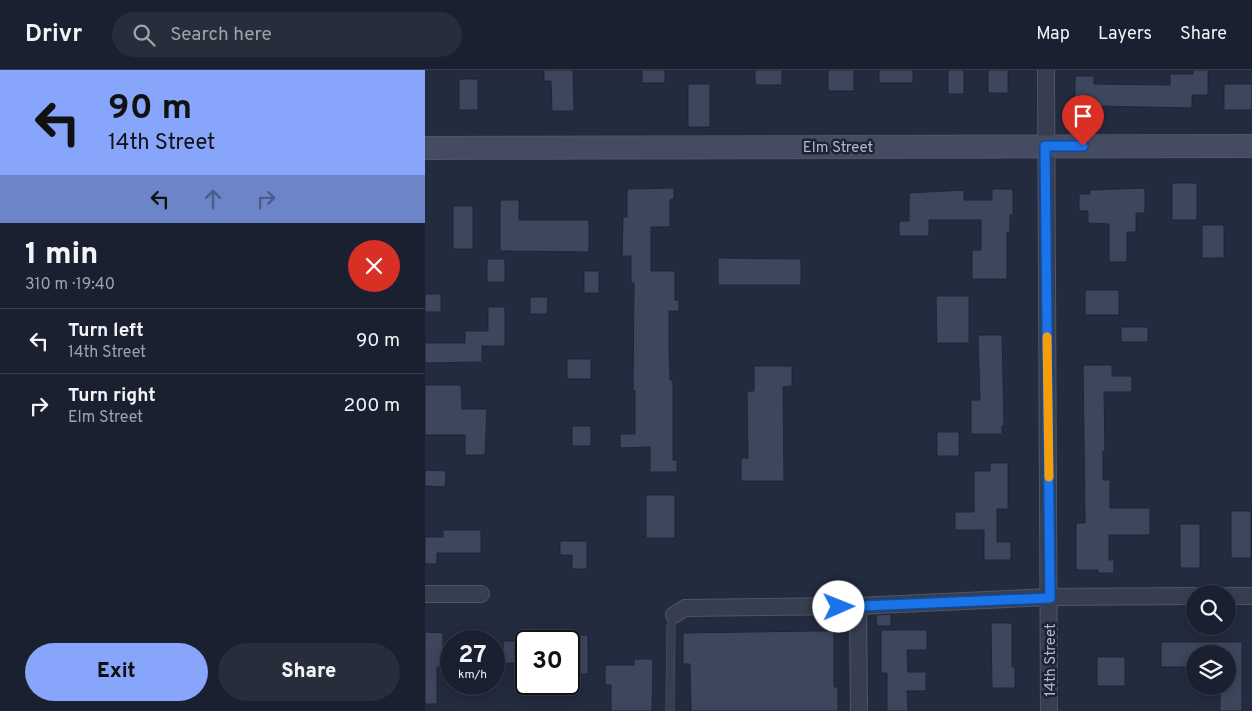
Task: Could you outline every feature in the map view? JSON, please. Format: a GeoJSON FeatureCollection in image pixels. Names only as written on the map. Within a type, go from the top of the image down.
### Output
{"type":"FeatureCollection","features":[{"type":"Feature","properties":{"kind":"main road","name":"Elm Street"},"geometry":{"type":"LineString","coordinates":[[425,148],[1252,146]]}},
{"type":"Feature","properties":{"kind":"street","name":"14th Street"},"geometry":{"type":"LineString","coordinates":[[1046,70],[1045,146],[1050,598],[1049,711]]}},
{"type":"Feature","properties":{"kind":"street"},"geometry":{"type":"LineString","coordinates":[[425,594],[481,594]]}},
{"type":"Feature","properties":{"kind":"street"},"geometry":{"type":"LineString","coordinates":[[674,615],[685,608],[858,606],[1050,598],[1186,596]]}},
{"type":"Feature","properties":{"kind":"street"},"geometry":{"type":"LineString","coordinates":[[1236,596],[1252,596]]}},
{"type":"Feature","properties":{"kind":"street"},"geometry":{"type":"LineString","coordinates":[[858,606],[859,711]]}},
{"type":"Feature","properties":{"kind":"lane"},"geometry":{"type":"LineString","coordinates":[[671,711],[671,626],[674,615]]}},
{"type":"Feature","properties":{"kind":"building"},"geometry":{"type":"Polygon","coordinates":[[[544,70],[573,70],[574,111],[552,111],[551,81],[544,81],[544,70]]]}},
{"type":"Feature","properties":{"kind":"building"},"geometry":{"type":"Polygon","coordinates":[[[642,70],[665,70],[665,83],[642,83],[642,70]]]}},
{"type":"Feature","properties":{"kind":"building"},"geometry":{"type":"Polygon","coordinates":[[[755,70],[782,70],[782,85],[755,85],[755,70]]]}},
{"type":"Feature","properties":{"kind":"building"},"geometry":{"type":"Polygon","coordinates":[[[828,70],[854,70],[854,91],[828,91],[828,70]]]}},
{"type":"Feature","properties":{"kind":"building"},"geometry":{"type":"Polygon","coordinates":[[[879,70],[913,70],[913,83],[879,83],[879,70]]]}},
{"type":"Feature","properties":{"kind":"building"},"geometry":{"type":"Polygon","coordinates":[[[948,70],[964,70],[964,94],[948,94],[948,70]]]}},
{"type":"Feature","properties":{"kind":"building"},"geometry":{"type":"Polygon","coordinates":[[[988,70],[1008,70],[1008,93],[988,93],[988,70]]]}},
{"type":"Feature","properties":{"kind":"building"},"geometry":{"type":"Polygon","coordinates":[[[1193,70],[1208,70],[1208,95],[1192,95],[1192,108],[1095,106],[1095,117],[1075,117],[1075,76],[1094,76],[1094,84],[1170,85],[1170,74],[1193,74],[1193,70]]]}},
{"type":"Feature","properties":{"kind":"building"},"geometry":{"type":"Polygon","coordinates":[[[459,79],[478,79],[478,110],[459,110],[459,79]]]}},
{"type":"Feature","properties":{"kind":"building"},"geometry":{"type":"Polygon","coordinates":[[[688,84],[710,84],[710,127],[688,127],[688,84]]]}},
{"type":"Feature","properties":{"kind":"building"},"geometry":{"type":"Polygon","coordinates":[[[1224,84],[1252,84],[1252,110],[1224,110],[1224,84]]]}},
{"type":"Feature","properties":{"kind":"building"},"geometry":{"type":"Polygon","coordinates":[[[1172,183],[1197,183],[1197,220],[1172,220],[1172,183]]]}},
{"type":"Feature","properties":{"kind":"building"},"geometry":{"type":"Polygon","coordinates":[[[674,188],[674,199],[670,200],[670,227],[651,227],[651,271],[675,271],[675,300],[679,300],[679,311],[669,311],[670,380],[673,380],[673,460],[677,460],[677,472],[650,472],[650,447],[620,448],[620,434],[635,434],[635,391],[633,391],[634,283],[631,283],[631,256],[622,256],[623,217],[627,217],[627,189],[674,188]]]}},
{"type":"Feature","properties":{"kind":"building"},"geometry":{"type":"Polygon","coordinates":[[[1145,188],[1145,213],[1136,213],[1136,232],[1127,232],[1127,262],[1109,262],[1109,224],[1088,223],[1088,211],[1079,211],[1079,194],[1090,194],[1090,190],[1145,188]]]}},
{"type":"Feature","properties":{"kind":"building"},"geometry":{"type":"Polygon","coordinates":[[[992,189],[1013,189],[1013,215],[1010,215],[1010,232],[1007,232],[1007,279],[972,279],[972,250],[981,250],[981,220],[929,220],[929,236],[899,236],[899,221],[909,221],[909,193],[964,190],[964,200],[992,200],[992,189]]]}},
{"type":"Feature","properties":{"kind":"building"},"geometry":{"type":"Polygon","coordinates":[[[500,200],[519,200],[519,220],[589,220],[589,252],[500,251],[500,200]]]}},
{"type":"Feature","properties":{"kind":"building"},"geometry":{"type":"Polygon","coordinates":[[[453,206],[473,206],[473,249],[453,249],[453,206]]]}},
{"type":"Feature","properties":{"kind":"building"},"geometry":{"type":"Polygon","coordinates":[[[1202,225],[1224,225],[1224,258],[1202,258],[1202,225]]]}},
{"type":"Feature","properties":{"kind":"building"},"geometry":{"type":"Polygon","coordinates":[[[718,258],[801,259],[801,285],[718,285],[718,258]]]}},
{"type":"Feature","properties":{"kind":"building"},"geometry":{"type":"Polygon","coordinates":[[[487,259],[505,259],[505,282],[487,282],[487,259]]]}},
{"type":"Feature","properties":{"kind":"building"},"geometry":{"type":"Polygon","coordinates":[[[584,271],[599,271],[599,293],[584,293],[584,271]]]}},
{"type":"Feature","properties":{"kind":"building"},"geometry":{"type":"Polygon","coordinates":[[[1085,290],[1119,290],[1119,315],[1085,315],[1085,290]]]}},
{"type":"Feature","properties":{"kind":"building"},"geometry":{"type":"Polygon","coordinates":[[[425,294],[441,294],[441,312],[425,312],[425,294]]]}},
{"type":"Feature","properties":{"kind":"building"},"geometry":{"type":"Polygon","coordinates":[[[936,296],[969,296],[969,343],[937,343],[936,296]]]}},
{"type":"Feature","properties":{"kind":"building"},"geometry":{"type":"Polygon","coordinates":[[[530,297],[548,297],[547,314],[530,314],[530,297]]]}},
{"type":"Feature","properties":{"kind":"building"},"geometry":{"type":"Polygon","coordinates":[[[488,307],[505,307],[505,346],[482,346],[482,362],[425,363],[425,343],[465,343],[465,331],[488,331],[488,307]]]}},
{"type":"Feature","properties":{"kind":"building"},"geometry":{"type":"Polygon","coordinates":[[[1121,327],[1148,327],[1148,342],[1121,342],[1121,327]]]}},
{"type":"Feature","properties":{"kind":"building"},"geometry":{"type":"Polygon","coordinates":[[[978,335],[1002,335],[1004,426],[1002,426],[1002,434],[971,434],[971,400],[980,400],[978,335]]]}},
{"type":"Feature","properties":{"kind":"building"},"geometry":{"type":"Polygon","coordinates":[[[567,359],[591,359],[591,379],[567,379],[567,359]]]}},
{"type":"Feature","properties":{"kind":"building"},"geometry":{"type":"Polygon","coordinates":[[[1083,365],[1112,365],[1112,376],[1132,376],[1132,392],[1104,392],[1105,451],[1103,451],[1103,480],[1110,480],[1110,508],[1150,508],[1150,535],[1109,535],[1109,560],[1114,560],[1114,573],[1098,573],[1098,570],[1076,570],[1076,523],[1085,523],[1083,365]]]}},
{"type":"Feature","properties":{"kind":"building"},"geometry":{"type":"Polygon","coordinates":[[[754,366],[792,366],[792,386],[783,387],[784,481],[741,481],[741,458],[748,458],[747,391],[754,391],[754,366]]]}},
{"type":"Feature","properties":{"kind":"building"},"geometry":{"type":"Polygon","coordinates":[[[425,385],[461,385],[462,409],[487,409],[485,455],[465,455],[465,435],[425,435],[425,385]]]}},
{"type":"Feature","properties":{"kind":"building"},"geometry":{"type":"Polygon","coordinates":[[[572,426],[591,426],[591,446],[572,446],[572,426]]]}},
{"type":"Feature","properties":{"kind":"building"},"geometry":{"type":"Polygon","coordinates":[[[937,432],[959,432],[959,456],[937,456],[937,432]]]}},
{"type":"Feature","properties":{"kind":"building"},"geometry":{"type":"Polygon","coordinates":[[[990,463],[1008,463],[1008,509],[997,509],[997,542],[1011,542],[1011,560],[984,560],[984,530],[955,530],[955,512],[974,512],[974,471],[990,471],[990,463]]]}},
{"type":"Feature","properties":{"kind":"building"},"geometry":{"type":"Polygon","coordinates":[[[425,470],[446,471],[445,487],[425,486],[425,470]]]}},
{"type":"Feature","properties":{"kind":"building"},"geometry":{"type":"Polygon","coordinates":[[[646,495],[675,495],[675,538],[646,538],[646,495]]]}},
{"type":"Feature","properties":{"kind":"building"},"geometry":{"type":"Polygon","coordinates":[[[1231,511],[1251,511],[1251,558],[1231,558],[1231,511]]]}},
{"type":"Feature","properties":{"kind":"building"},"geometry":{"type":"Polygon","coordinates":[[[1180,524],[1200,524],[1200,568],[1180,568],[1180,524]]]}},
{"type":"Feature","properties":{"kind":"building"},"geometry":{"type":"Polygon","coordinates":[[[443,530],[481,530],[481,553],[437,553],[437,564],[425,564],[425,537],[443,537],[443,530]]]}},
{"type":"Feature","properties":{"kind":"building"},"geometry":{"type":"Polygon","coordinates":[[[560,541],[587,541],[587,569],[572,569],[572,555],[560,555],[560,541]]]}},
{"type":"Feature","properties":{"kind":"building"},"geometry":{"type":"Polygon","coordinates":[[[891,614],[891,626],[877,626],[876,615],[891,614]]]}},
{"type":"Feature","properties":{"kind":"building"},"geometry":{"type":"Polygon","coordinates":[[[991,623],[1012,623],[1012,667],[1015,667],[1015,688],[992,688],[991,623]]]}},
{"type":"Feature","properties":{"kind":"building"},"geometry":{"type":"Polygon","coordinates":[[[881,630],[927,630],[927,650],[907,650],[908,672],[926,672],[926,691],[907,691],[908,711],[887,711],[887,673],[881,673],[881,630]]]}},
{"type":"Feature","properties":{"kind":"building"},"geometry":{"type":"Polygon","coordinates":[[[834,631],[834,687],[838,687],[838,711],[691,711],[690,664],[683,664],[683,633],[834,631]]]}},
{"type":"Feature","properties":{"kind":"building"},"geometry":{"type":"Polygon","coordinates":[[[425,632],[440,633],[440,667],[437,667],[437,704],[425,704],[425,632]]]}},
{"type":"Feature","properties":{"kind":"building"},"geometry":{"type":"Polygon","coordinates":[[[580,635],[588,635],[588,674],[580,674],[580,635]]]}},
{"type":"Feature","properties":{"kind":"building"},"geometry":{"type":"Polygon","coordinates":[[[505,641],[515,641],[515,663],[505,663],[505,641]]]}},
{"type":"Feature","properties":{"kind":"building"},"geometry":{"type":"Polygon","coordinates":[[[1161,642],[1242,642],[1242,711],[1220,711],[1220,695],[1236,695],[1236,645],[1186,645],[1186,667],[1161,667],[1161,642]]]}},
{"type":"Feature","properties":{"kind":"building"},"geometry":{"type":"Polygon","coordinates":[[[1097,657],[1125,657],[1125,686],[1097,686],[1097,657]]]}},
{"type":"Feature","properties":{"kind":"building"},"geometry":{"type":"Polygon","coordinates":[[[634,659],[653,659],[652,711],[611,711],[611,685],[605,685],[605,665],[634,665],[634,659]]]}},
{"type":"Feature","properties":{"kind":"slow traffic"},"geometry":{"type":"LineString","coordinates":[[1047,337],[1049,477]]}},
{"type":"Feature","properties":{"kind":"route"},"geometry":{"type":"LineString","coordinates":[[839,607],[1050,598],[1045,146],[1083,146]]}}]}
